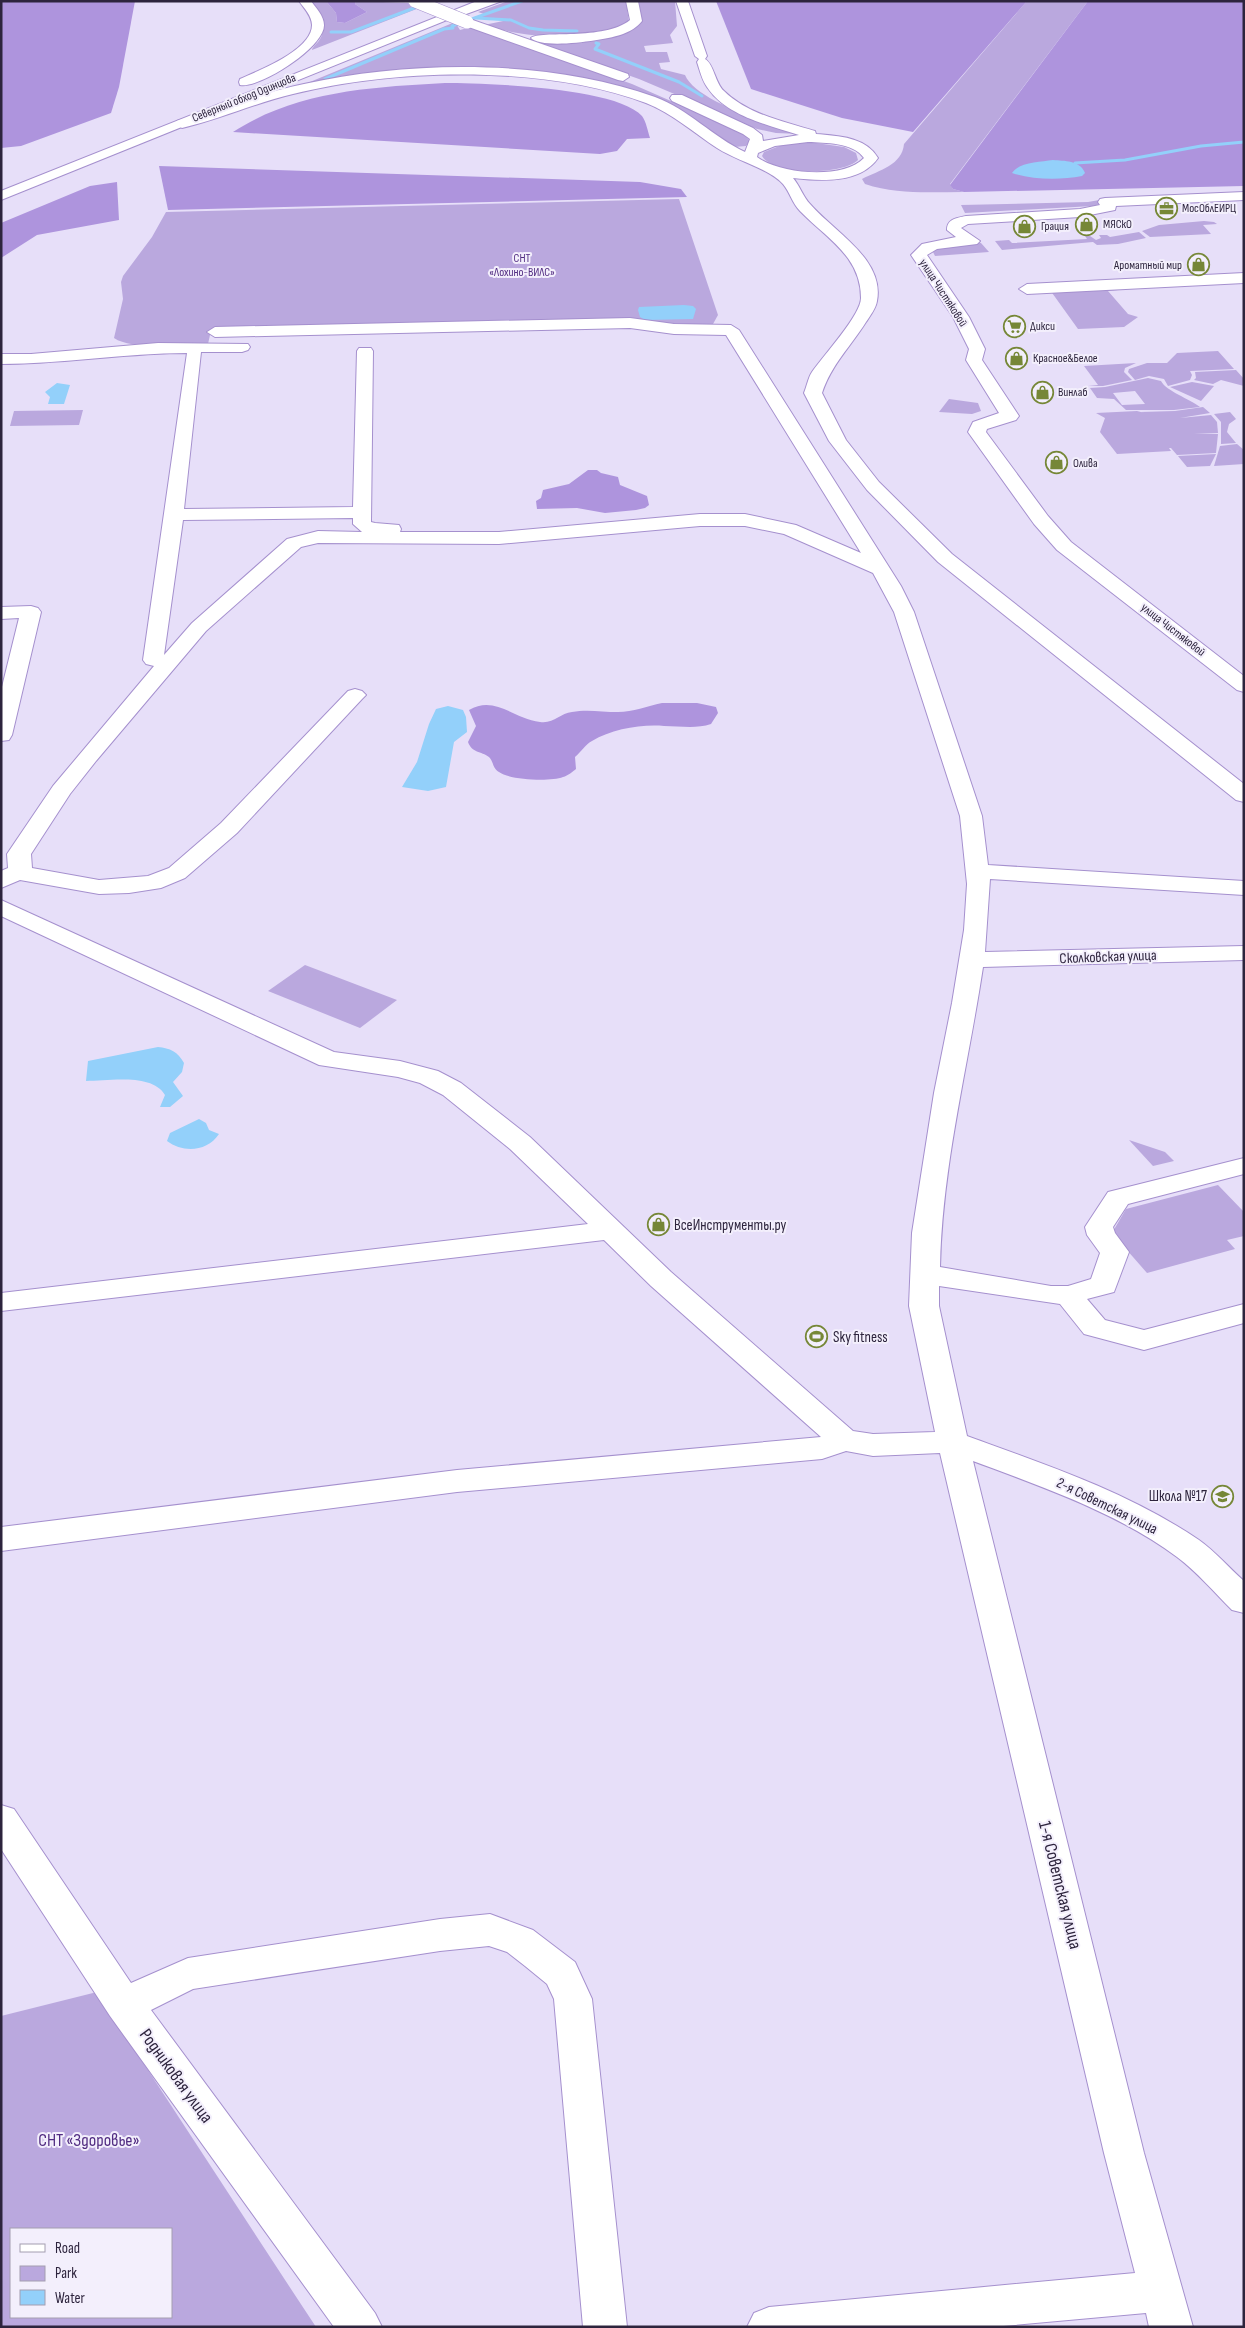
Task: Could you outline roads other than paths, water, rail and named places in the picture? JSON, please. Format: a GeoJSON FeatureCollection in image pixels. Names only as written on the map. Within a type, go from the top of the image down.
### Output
{"type":"FeatureCollection","features":[{"type":"Feature","properties":{"kind":"main road","name":"Северный обход Одинцова"},"geometry":{"type":"LineString","coordinates":[[305,1],[317,19],[319,27],[313,41],[298,54],[241,84],[322,52]]}},
{"type":"Feature","properties":{"kind":"main road"},"geometry":{"type":"LineString","coordinates":[[415,1],[462,17],[488,30],[625,77],[689,103],[754,135],[757,138],[753,155],[759,166],[777,172],[810,175],[832,174]]}},
{"type":"Feature","properties":{"kind":"main road"},"geometry":{"type":"LineString","coordinates":[[418,14],[452,1]]}},
{"type":"Feature","properties":{"kind":"main road","name":"Северный обход Одинцова"},"geometry":{"type":"LineString","coordinates":[[1,196],[178,125],[462,17],[488,1]]}},
{"type":"Feature","properties":{"kind":"main road"},"geometry":{"type":"LineString","coordinates":[[462,17],[496,1]]}},
{"type":"Feature","properties":{"kind":"main road"},"geometry":{"type":"LineString","coordinates":[[488,30],[542,38],[603,35],[634,24],[636,17],[632,1]]}},
{"type":"Feature","properties":{"kind":"main road"},"geometry":{"type":"LineString","coordinates":[[682,1],[710,82],[722,96],[767,119],[828,139],[860,147],[869,152],[871,158],[863,167],[832,174],[809,183],[802,187],[798,197]]}},
{"type":"Feature","properties":{"kind":"main road"},"geometry":{"type":"LineString","coordinates":[[178,125],[270,96],[344,81],[412,74],[505,74],[599,85],[651,100],[681,115],[724,146],[753,155],[780,140],[828,139]]}},
{"type":"Feature","properties":{"kind":"main road"},"geometry":{"type":"LineString","coordinates":[[777,172],[790,183],[803,206],[850,251],[868,279],[869,302],[858,322],[819,375],[813,393],[838,441],[873,486],[945,558],[1241,791]]}},
{"type":"Feature","properties":{"kind":"main road","name":"улица Чистяковой"},"geometry":{"type":"LineString","coordinates":[[1244,196],[1105,202],[1110,207],[1080,214],[966,220],[954,224],[954,230],[972,241],[932,245],[923,248],[918,255],[961,317],[977,348],[974,360],[1010,416],[991,420],[979,426],[977,432],[1041,520],[1064,546],[1244,686]]}},
{"type":"Feature","properties":{"kind":"main road"},"geometry":{"type":"LineString","coordinates":[[1027,289],[1244,278]]}},
{"type":"Feature","properties":{"kind":"main road"},"geometry":{"type":"LineString","coordinates":[[215,332],[630,323],[674,329]]}},
{"type":"Feature","properties":{"kind":"main road"},"geometry":{"type":"LineString","coordinates":[[1,359],[31,359],[158,348],[629,337],[674,329]]}},
{"type":"Feature","properties":{"kind":"main road","name":"1-я Советская улица"},"geometry":{"type":"LineString","coordinates":[[674,329],[731,330],[873,559],[904,612],[971,816],[978,871],[976,930],[947,1093],[926,1233],[924,1306],[953,1442],[1122,2144],[1167,2309]]}},
{"type":"Feature","properties":{"kind":"main road"},"geometry":{"type":"LineString","coordinates":[[365,351],[362,524],[370,529],[477,530],[674,515],[748,513],[787,520],[873,559]]}},
{"type":"Feature","properties":{"kind":"main road"},"geometry":{"type":"LineString","coordinates":[[153,660],[174,515],[194,354]]}},
{"type":"Feature","properties":{"kind":"main road"},"geometry":{"type":"LineString","coordinates":[[174,515],[362,512]]}},
{"type":"Feature","properties":{"kind":"main road"},"geometry":{"type":"LineString","coordinates":[[355,695],[228,828],[177,873],[153,883],[99,887],[30,876],[10,876],[19,854],[61,791],[88,756],[199,627],[294,543],[300,540],[318,537],[481,539],[700,520],[746,520],[789,529],[873,559]]}},
{"type":"Feature","properties":{"kind":"main road"},"geometry":{"type":"LineString","coordinates":[[1,613],[31,612],[1,734]]}},
{"type":"Feature","properties":{"kind":"main road"},"geometry":{"type":"LineString","coordinates":[[978,871],[1244,888]]}},
{"type":"Feature","properties":{"kind":"main road"},"geometry":{"type":"LineString","coordinates":[[1,907],[328,1059],[400,1069],[429,1077],[452,1089],[520,1143],[661,1279],[844,1440]]}},
{"type":"Feature","properties":{"kind":"main road","name":"Сколковская улица"},"geometry":{"type":"LineString","coordinates":[[972,960],[1244,953]]}},
{"type":"Feature","properties":{"kind":"main road"},"geometry":{"type":"LineString","coordinates":[[924,1275],[959,1278],[1051,1295],[1068,1295],[1104,1285],[1115,1252],[1101,1235],[1100,1227],[1118,1198],[1244,1166]]}},
{"type":"Feature","properties":{"kind":"main road"},"geometry":{"type":"LineString","coordinates":[[1,1302],[611,1230]]}},
{"type":"Feature","properties":{"kind":"main road"},"geometry":{"type":"LineString","coordinates":[[1068,1295],[1095,1327],[1144,1340],[1244,1313]]}},
{"type":"Feature","properties":{"kind":"main road"},"geometry":{"type":"LineString","coordinates":[[1,1539],[457,1481],[822,1448],[844,1440],[873,1445],[953,1442]]}},
{"type":"Feature","properties":{"kind":"main road","name":"2-я Советская улица"},"geometry":{"type":"LineString","coordinates":[[953,1442],[1069,1485],[1144,1522],[1189,1549],[1244,1601]]}},
{"type":"Feature","properties":{"kind":"main road","name":"Родниковая улица"},"geometry":{"type":"LineString","coordinates":[[1,1819],[124,2004],[360,2327]]}},
{"type":"Feature","properties":{"kind":"main road"},"geometry":{"type":"LineString","coordinates":[[124,2004],[188,1974],[440,1935],[490,1930],[520,1940],[561,1973],[573,1999],[605,2327]]}},
{"type":"Feature","properties":{"kind":"main road"},"geometry":{"type":"LineString","coordinates":[[769,2327],[1167,2309]]}},
{"type":"Feature","properties":{"kind":"water"},"geometry":{"type":"Polygon","coordinates":[[[1053,160],[1076,163],[1085,173],[1082,176],[1056,179],[1029,177],[1012,173],[1015,169],[1025,165],[1053,160]]]}},
{"type":"Feature","properties":{"kind":"water"},"geometry":{"type":"Polygon","coordinates":[[[693,306],[696,309],[693,319],[645,320],[640,317],[638,310],[639,307],[693,306]]]}},
{"type":"Feature","properties":{"kind":"water"},"geometry":{"type":"Polygon","coordinates":[[[57,383],[70,385],[64,404],[48,404],[50,397],[45,392],[57,383]]]}},
{"type":"Feature","properties":{"kind":"water"},"geometry":{"type":"Polygon","coordinates":[[[448,706],[463,710],[466,717],[467,732],[454,742],[446,787],[428,791],[402,787],[417,762],[429,724],[436,709],[448,706]]]}},
{"type":"Feature","properties":{"kind":"water"},"geometry":{"type":"Polygon","coordinates":[[[158,1047],[173,1051],[184,1063],[182,1072],[173,1082],[183,1096],[170,1107],[160,1107],[165,1095],[159,1088],[150,1084],[129,1080],[86,1081],[88,1061],[158,1047]]]}},
{"type":"Feature","properties":{"kind":"water"},"geometry":{"type":"Polygon","coordinates":[[[199,1119],[206,1123],[209,1130],[219,1134],[214,1140],[194,1149],[180,1148],[167,1141],[170,1133],[199,1119]]]}},
{"type":"Feature","properties":{"kind":"waterway"},"geometry":{"type":"LineString","coordinates":[[325,79],[444,29],[453,28],[452,26],[522,1]]}},
{"type":"Feature","properties":{"kind":"waterway"},"geometry":{"type":"LineString","coordinates":[[331,32],[351,32],[422,5]]}},
{"type":"Feature","properties":{"kind":"waterway"},"geometry":{"type":"LineString","coordinates":[[476,18],[511,20],[529,28],[543,30],[577,31]]}},
{"type":"Feature","properties":{"kind":"waterway"},"geometry":{"type":"LineString","coordinates":[[596,43],[599,44],[595,49],[679,82],[702,96]]}},
{"type":"Feature","properties":{"kind":"waterway"},"geometry":{"type":"LineString","coordinates":[[1075,163],[1125,160],[1201,146],[1244,142]]}},
{"type":"Feature","properties":{"kind":"place","name":"МосОблЕИРЦ"},"geometry":{"type":"Point","coordinates":[1166,208]}},
{"type":"Feature","properties":{"kind":"place","name":"МЯСкО"},"geometry":{"type":"Point","coordinates":[1087,224]}},
{"type":"Feature","properties":{"kind":"place","name":"Грация"},"geometry":{"type":"Point","coordinates":[1025,226]}},
{"type":"Feature","properties":{"kind":"place","name":"Ароматный мир"},"geometry":{"type":"Point","coordinates":[1198,265]}},
{"type":"Feature","properties":{"kind":"place","name":"Дикси"},"geometry":{"type":"Point","coordinates":[1014,326]}},
{"type":"Feature","properties":{"kind":"place","name":"Красное&Белое"},"geometry":{"type":"Point","coordinates":[1017,358]}},
{"type":"Feature","properties":{"kind":"place","name":"Винлаб"},"geometry":{"type":"Point","coordinates":[1042,392]}},
{"type":"Feature","properties":{"kind":"place","name":"Олива"},"geometry":{"type":"Point","coordinates":[1057,463]}},
{"type":"Feature","properties":{"kind":"place","name":"ВсеИнструменты.ру"},"geometry":{"type":"Point","coordinates":[658,1225]}},
{"type":"Feature","properties":{"kind":"place","name":"Sky fitness"},"geometry":{"type":"Point","coordinates":[817,1337]}},
{"type":"Feature","properties":{"kind":"place","name":"Школа №17"},"geometry":{"type":"Point","coordinates":[1223,1496]}},
{"type":"Feature","properties":{"kind":"park label","name":"СНТ «Лохино-ВИЛС»"},"geometry":{"type":"Point","coordinates":[522,265]}},
{"type":"Feature","properties":{"kind":"park label","name":"СНТ «Здоровье»"},"geometry":{"type":"Point","coordinates":[89,2140]}}]}
